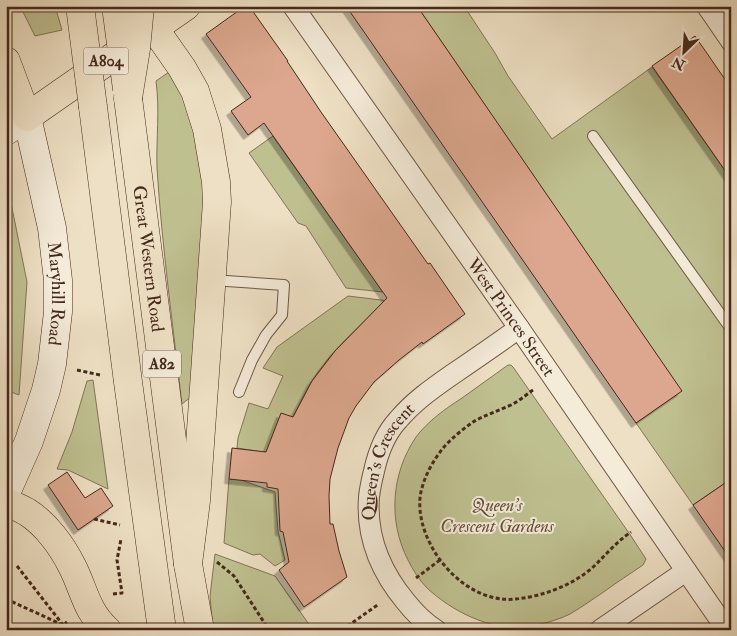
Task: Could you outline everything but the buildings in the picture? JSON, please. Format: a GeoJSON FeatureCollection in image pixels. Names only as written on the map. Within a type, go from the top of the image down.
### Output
{"type":"FeatureCollection","features":[{"type":"Feature","properties":{"kind":"main road","name":"Great Western Road"},"geometry":{"type":"LineString","coordinates":[[80,6],[162,630]]}},
{"type":"Feature","properties":{"kind":"main road","name":"Great Western Road"},"geometry":{"type":"LineString","coordinates":[[116,6],[188,564],[200,630]]}},
{"type":"Feature","properties":{"kind":"main road","name":"A804"},"geometry":{"type":"LineString","coordinates":[[17,124],[147,17],[186,6]]}},
{"type":"Feature","properties":{"kind":"main road"},"geometry":{"type":"LineString","coordinates":[[128,98],[136,49],[147,17]]}},
{"type":"Feature","properties":{"kind":"main road"},"geometry":{"type":"LineString","coordinates":[[147,17],[170,49],[195,91],[207,129],[216,182],[217,202],[196,501],[188,564]]}},
{"type":"Feature","properties":{"kind":"main road"},"geometry":{"type":"LineString","coordinates":[[6,61],[17,124]]}},
{"type":"Feature","properties":{"kind":"main road"},"geometry":{"type":"LineString","coordinates":[[6,502],[28,513],[54,539],[72,566],[92,612],[107,630]]}},
{"type":"Feature","properties":{"kind":"street","name":"West Princes Street"},"geometry":{"type":"LineString","coordinates":[[293,6],[519,328],[727,630]]}},
{"type":"Feature","properties":{"kind":"street"},"geometry":{"type":"LineString","coordinates":[[708,8],[731,41]]}},
{"type":"Feature","properties":{"kind":"street","name":"Maryhill Road"},"geometry":{"type":"LineString","coordinates":[[6,493],[15,451],[37,421],[46,390],[53,355],[58,312],[58,280],[52,228],[17,124]]}},
{"type":"Feature","properties":{"kind":"street","name":"Queen's Crescent"},"geometry":{"type":"LineString","coordinates":[[436,630],[412,610],[397,591],[380,563],[369,514],[369,497],[376,461],[395,422],[404,412],[420,398],[519,328]]}},
{"type":"Feature","properties":{"kind":"street"},"geometry":{"type":"LineString","coordinates":[[600,630],[686,571]]}},
{"type":"Feature","properties":{"kind":"lane"},"geometry":{"type":"LineString","coordinates":[[593,136],[731,329]]}},
{"type":"Feature","properties":{"kind":"lane"},"geometry":{"type":"LineString","coordinates":[[211,280],[284,285],[282,315],[266,335],[252,360],[239,392]]}},
{"type":"Feature","properties":{"kind":"path"},"geometry":{"type":"LineString","coordinates":[[84,371],[100,375]]}},
{"type":"Feature","properties":{"kind":"path"},"geometry":{"type":"LineString","coordinates":[[534,389],[513,404],[472,423],[444,448],[431,466],[420,498],[421,514],[433,550],[440,560],[467,587],[481,594],[513,600],[552,591],[571,582],[591,569],[633,530]]}},
{"type":"Feature","properties":{"kind":"path"},"geometry":{"type":"LineString","coordinates":[[94,519],[123,526]]}},
{"type":"Feature","properties":{"kind":"path"},"geometry":{"type":"LineString","coordinates":[[122,534],[117,560],[122,593]]}},
{"type":"Feature","properties":{"kind":"path"},"geometry":{"type":"LineString","coordinates":[[342,630],[440,560]]}},
{"type":"Feature","properties":{"kind":"path"},"geometry":{"type":"LineString","coordinates":[[217,562],[234,576],[269,630]]}},
{"type":"Feature","properties":{"kind":"path"},"geometry":{"type":"LineString","coordinates":[[18,566],[67,630]]}},
{"type":"Feature","properties":{"kind":"path"},"geometry":{"type":"LineString","coordinates":[[6,599],[63,625]]}},
{"type":"Feature","properties":{"kind":"green space"},"geometry":{"type":"Polygon","coordinates":[[[20,6],[55,6],[62,30],[35,36],[20,6]]]}},
{"type":"Feature","properties":{"kind":"green space"},"geometry":{"type":"Polygon","coordinates":[[[417,6],[464,6],[508,76],[552,139],[652,67],[731,179],[731,479],[693,505],[636,423],[681,391],[417,6]]]}},
{"type":"Feature","properties":{"kind":"green space"},"geometry":{"type":"Polygon","coordinates":[[[172,70],[194,106],[209,179],[196,393],[182,404],[157,168],[158,103],[156,81],[172,70]]]}},
{"type":"Feature","properties":{"kind":"green space"},"geometry":{"type":"Polygon","coordinates":[[[273,136],[383,292],[346,288],[306,226],[298,223],[249,153],[273,136]]]}},
{"type":"Feature","properties":{"kind":"green space"},"geometry":{"type":"Polygon","coordinates":[[[9,193],[27,282],[19,395],[6,390],[6,194],[9,193]]]}},
{"type":"Feature","properties":{"kind":"green space"},"geometry":{"type":"Polygon","coordinates":[[[348,296],[389,301],[357,329],[327,360],[308,387],[293,417],[281,414],[279,420],[281,455],[237,448],[238,438],[249,403],[268,409],[283,376],[263,368],[277,347],[348,296]]]}},
{"type":"Feature","properties":{"kind":"green space","name":"Queen's Crescent Gardens"},"geometry":{"type":"Polygon","coordinates":[[[508,365],[513,367],[646,559],[643,565],[570,614],[547,622],[516,627],[496,625],[471,617],[437,597],[427,588],[421,582],[408,560],[397,530],[395,514],[397,482],[401,466],[416,437],[437,416],[508,365]]]}},
{"type":"Feature","properties":{"kind":"green space"},"geometry":{"type":"Polygon","coordinates":[[[93,380],[108,489],[68,470],[57,469],[72,432],[87,381],[93,380]]]}},
{"type":"Feature","properties":{"kind":"green space"},"geometry":{"type":"Polygon","coordinates":[[[229,479],[241,480],[275,492],[278,531],[285,560],[275,566],[260,554],[253,555],[224,543],[229,479]]]}},
{"type":"Feature","properties":{"kind":"green space"},"geometry":{"type":"Polygon","coordinates":[[[215,554],[275,576],[313,630],[213,630],[210,596],[215,554]]]}}]}
